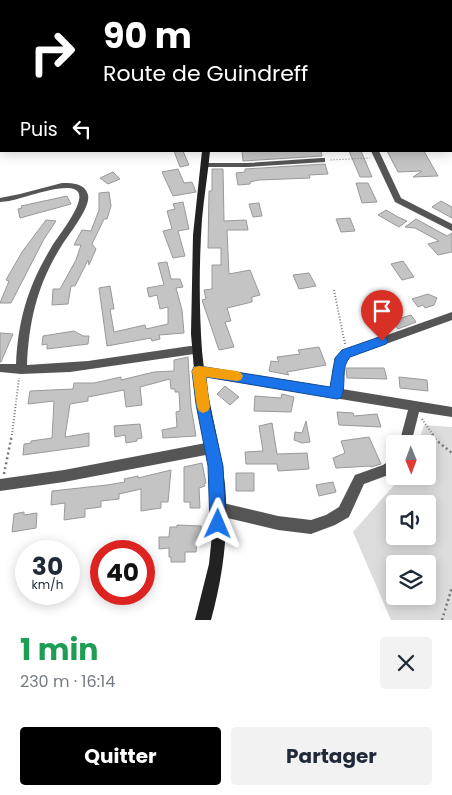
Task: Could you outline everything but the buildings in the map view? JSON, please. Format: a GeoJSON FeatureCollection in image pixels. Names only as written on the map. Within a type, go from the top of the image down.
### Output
{"type":"FeatureCollection","features":[{"type":"Feature","properties":{"kind":"street"},"geometry":{"type":"LineString","coordinates":[[203,620],[212,594],[217,554],[219,509],[217,476],[211,448],[197,350],[198,218],[206,152]]}},
{"type":"Feature","properties":{"kind":"street"},"geometry":{"type":"LineString","coordinates":[[376,154],[398,200],[452,228]]}},
{"type":"Feature","properties":{"kind":"street"},"geometry":{"type":"LineString","coordinates":[[205,165],[247,165],[322,160]]}},
{"type":"Feature","properties":{"kind":"street"},"geometry":{"type":"LineString","coordinates":[[0,200],[63,184],[78,188],[83,192],[85,199],[83,206],[46,261],[32,293],[24,325],[22,370]]}},
{"type":"Feature","properties":{"kind":"street"},"geometry":{"type":"LineString","coordinates":[[337,394],[336,383],[341,358],[346,354],[452,316]]}},
{"type":"Feature","properties":{"kind":"street"},"geometry":{"type":"LineString","coordinates":[[0,368],[22,370],[53,368],[140,358],[183,350],[197,350]]}},
{"type":"Feature","properties":{"kind":"street"},"geometry":{"type":"LineString","coordinates":[[199,371],[452,412]]}},
{"type":"Feature","properties":{"kind":"street"},"geometry":{"type":"LineString","coordinates":[[407,435],[414,406]]}},
{"type":"Feature","properties":{"kind":"street"},"geometry":{"type":"LineString","coordinates":[[1,485],[64,476],[211,448]]}},
{"type":"Feature","properties":{"kind":"street"},"geometry":{"type":"LineString","coordinates":[[219,509],[278,523],[311,527],[344,512],[360,479],[386,470]]}},
{"type":"Feature","properties":{"kind":"path"},"geometry":{"type":"LineString","coordinates":[[322,160],[376,154]]}},
{"type":"Feature","properties":{"kind":"path"},"geometry":{"type":"LineString","coordinates":[[334,290],[346,354]]}},
{"type":"Feature","properties":{"kind":"path"},"geometry":{"type":"LineString","coordinates":[[1,485],[12,433],[16,390],[22,370]]}},
{"type":"Feature","properties":{"kind":"path"},"geometry":{"type":"LineString","coordinates":[[414,406],[436,440],[452,453]]}},
{"type":"Feature","properties":{"kind":"path"},"geometry":{"type":"LineString","coordinates":[[442,620],[452,587]]}},
{"type":"Feature","properties":{"kind":"shaded area"},"geometry":{"type":"Polygon","coordinates":[[[424,425],[452,427],[452,620],[391,620],[353,532],[394,485],[436,485],[436,435],[421,435],[424,425]]]}},
{"type":"Feature","properties":{"kind":"slow traffic"},"geometry":{"type":"LineString","coordinates":[[203,407],[199,371],[237,376]]}},
{"type":"Feature","properties":{"kind":"route"},"geometry":{"type":"LineString","coordinates":[[218,524],[219,509],[216,466],[203,404],[199,371],[337,394],[336,383],[341,358],[367,345],[382,341]]}}]}
